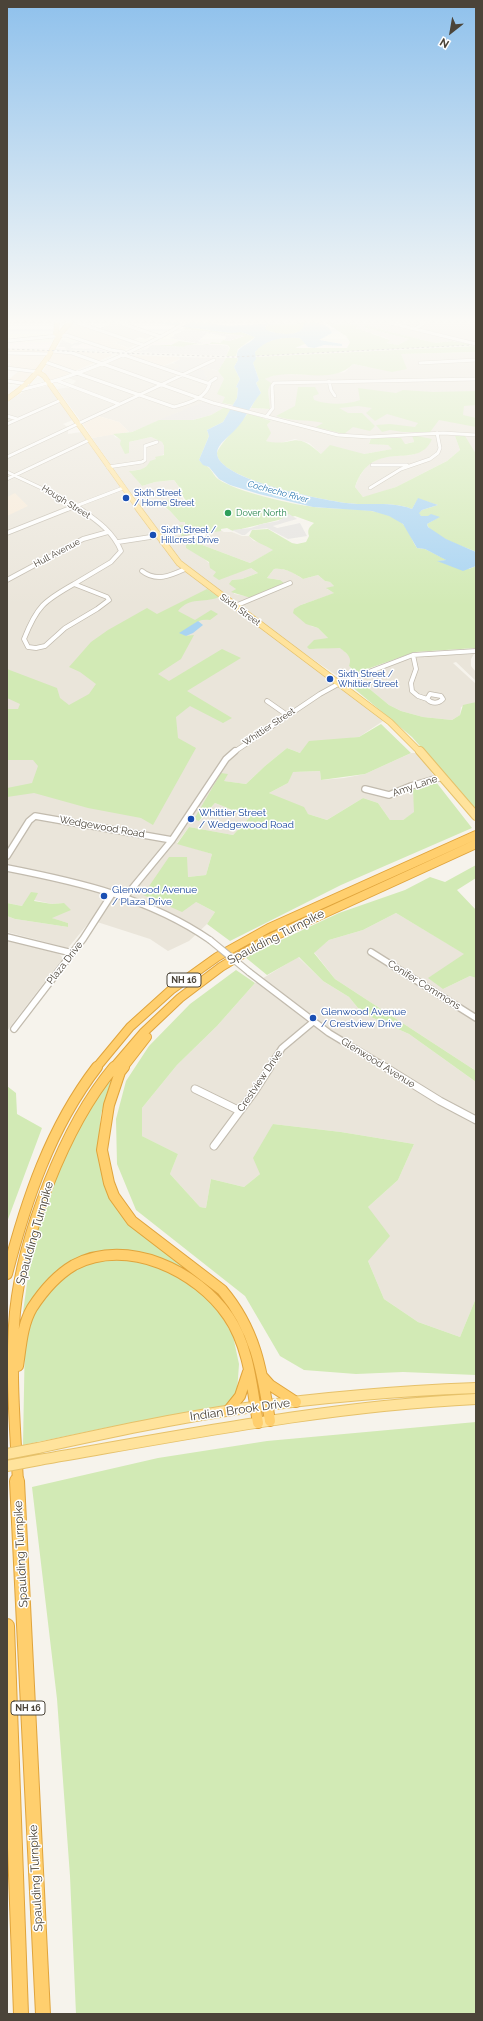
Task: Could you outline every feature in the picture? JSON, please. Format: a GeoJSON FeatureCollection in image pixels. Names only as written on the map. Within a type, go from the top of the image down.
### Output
{"type":"FeatureCollection","features":[{"type":"Feature","properties":{"kind":"highway","name":"Spaulding Turnpike"},"geometry":{"type":"LineString","coordinates":[[7,1274],[8,1263],[17,1229],[31,1188],[46,1150],[65,1114],[104,1057],[146,1012],[187,977],[238,944],[269,928],[476,835]]}},
{"type":"Feature","properties":{"kind":"highway","name":"Spaulding Turnpike"},"geometry":{"type":"LineString","coordinates":[[43,2014],[13,1360],[17,1296],[35,1221],[49,1178],[71,1131],[98,1087],[126,1051],[178,1000],[215,971],[266,940],[476,844]]}},
{"type":"Feature","properties":{"kind":"highway"},"geometry":{"type":"LineString","coordinates":[[178,1000],[171,1011],[142,1043],[120,1072],[105,1122],[102,1150],[114,1196],[132,1221],[217,1286],[235,1303],[252,1334],[261,1374],[261,1406],[258,1423]]}},
{"type":"Feature","properties":{"kind":"highway"},"geometry":{"type":"LineString","coordinates":[[15,1402],[23,1333],[28,1315],[37,1299],[53,1281],[72,1267],[107,1255],[135,1255],[165,1263],[199,1285],[212,1297],[231,1322],[241,1344],[261,1406],[270,1421]]}},
{"type":"Feature","properties":{"kind":"highway"},"geometry":{"type":"LineString","coordinates":[[228,1411],[240,1396],[249,1370]]}},
{"type":"Feature","properties":{"kind":"highway"},"geometry":{"type":"LineString","coordinates":[[261,1374],[270,1385],[296,1402]]}},
{"type":"Feature","properties":{"kind":"highway","name":"Spaulding Turnpike"},"geometry":{"type":"LineString","coordinates":[[7,1626],[21,2014]]}},
{"type":"Feature","properties":{"kind":"highway"},"geometry":{"type":"LineString","coordinates":[[7,1796],[14,1826]]}},
{"type":"Feature","properties":{"kind":"main road","name":"Sixth Street"},"geometry":{"type":"LineString","coordinates":[[74,417],[157,536],[185,569],[340,683],[390,722],[408,738],[476,816]]}},
{"type":"Feature","properties":{"kind":"main road","name":"Indian Brook Drive"},"geometry":{"type":"LineString","coordinates":[[7,1466],[38,1454],[155,1423],[296,1402],[397,1391],[476,1388]]}},
{"type":"Feature","properties":{"kind":"main road","name":"Indian Brook Drive"},"geometry":{"type":"LineString","coordinates":[[7,1454],[38,1454],[381,1405],[476,1398]]}},
{"type":"Feature","properties":{"kind":"street"},"geometry":{"type":"LineString","coordinates":[[11,417],[17,419]]}},
{"type":"Feature","properties":{"kind":"street"},"geometry":{"type":"LineString","coordinates":[[7,424],[21,417]]}},
{"type":"Feature","properties":{"kind":"street"},"geometry":{"type":"LineString","coordinates":[[7,457],[90,417]]}},
{"type":"Feature","properties":{"kind":"street"},"geometry":{"type":"LineString","coordinates":[[267,417],[350,437],[436,433],[476,435]]}},
{"type":"Feature","properties":{"kind":"street"},"geometry":{"type":"LineString","coordinates":[[370,488],[411,465],[426,461],[438,453],[440,448],[436,433]]}},
{"type":"Feature","properties":{"kind":"street"},"geometry":{"type":"LineString","coordinates":[[7,479],[89,440]]}},
{"type":"Feature","properties":{"kind":"street"},"geometry":{"type":"LineString","coordinates":[[108,467],[142,462],[145,460],[145,446],[157,442]]}},
{"type":"Feature","properties":{"kind":"street"},"geometry":{"type":"LineString","coordinates":[[372,465],[411,465]]}},
{"type":"Feature","properties":{"kind":"street","name":"Hough Street"},"geometry":{"type":"LineString","coordinates":[[7,472],[38,485],[76,507],[108,532],[118,542]]}},
{"type":"Feature","properties":{"kind":"street"},"geometry":{"type":"LineString","coordinates":[[8,532],[123,488]]}},
{"type":"Feature","properties":{"kind":"street","name":"Hull Avenue"},"geometry":{"type":"LineString","coordinates":[[7,580],[83,539],[108,532]]}},
{"type":"Feature","properties":{"kind":"street"},"geometry":{"type":"LineString","coordinates":[[162,542],[204,535]]}},
{"type":"Feature","properties":{"kind":"street"},"geometry":{"type":"LineString","coordinates":[[74,584],[107,597],[109,600],[63,630],[44,646],[35,649],[27,647],[24,639],[36,608],[43,602],[114,560],[121,551],[118,542],[157,536]]}},
{"type":"Feature","properties":{"kind":"street"},"geometry":{"type":"LineString","coordinates":[[142,571],[149,576],[162,578],[185,569]]}},
{"type":"Feature","properties":{"kind":"street"},"geometry":{"type":"LineString","coordinates":[[235,606],[290,583]]}},
{"type":"Feature","properties":{"kind":"street","name":"Whittier Street"},"geometry":{"type":"LineString","coordinates":[[125,897],[172,840],[226,759],[238,748],[287,715],[340,683],[413,655],[476,652]]}},
{"type":"Feature","properties":{"kind":"street"},"geometry":{"type":"LineString","coordinates":[[413,655],[416,669],[411,688],[418,696],[427,698]]}},
{"type":"Feature","properties":{"kind":"street"},"geometry":{"type":"LineString","coordinates":[[267,701],[287,715]]}},
{"type":"Feature","properties":{"kind":"street","name":"Amy Lane"},"geometry":{"type":"LineString","coordinates":[[365,789],[389,795],[411,786],[442,777]]}},
{"type":"Feature","properties":{"kind":"street","name":"Wedgewood Road"},"geometry":{"type":"LineString","coordinates":[[7,856],[32,818],[40,816],[172,840]]}},
{"type":"Feature","properties":{"kind":"street","name":"Glenwood Avenue"},"geometry":{"type":"LineString","coordinates":[[7,868],[66,881],[125,897],[172,914],[191,925],[313,1022],[427,1094],[476,1120]]}},
{"type":"Feature","properties":{"kind":"street","name":"Plaza Drive"},"geometry":{"type":"LineString","coordinates":[[14,1029],[94,923],[112,894]]}},
{"type":"Feature","properties":{"kind":"street"},"geometry":{"type":"LineString","coordinates":[[7,937],[72,952]]}},
{"type":"Feature","properties":{"kind":"street","name":"Conifer Commons"},"geometry":{"type":"LineString","coordinates":[[371,952],[476,1018]]}},
{"type":"Feature","properties":{"kind":"street","name":"Crestview Drive"},"geometry":{"type":"LineString","coordinates":[[214,1146],[240,1111],[282,1048],[313,1022]]}},
{"type":"Feature","properties":{"kind":"street"},"geometry":{"type":"LineString","coordinates":[[196,1089],[240,1111]]}},
{"type":"Feature","properties":{"kind":"shaded area"},"geometry":{"type":"Polygon","coordinates":[[[7,417],[71,417],[73,420],[63,424],[68,427],[68,434],[81,432],[174,561],[228,603],[369,707],[383,721],[359,737],[343,739],[300,753],[287,748],[246,784],[223,781],[207,800],[195,819],[200,821],[215,803],[250,817],[233,835],[189,827],[177,843],[212,854],[206,875],[188,877],[169,857],[196,902],[215,912],[207,924],[189,941],[168,951],[150,939],[91,920],[68,948],[7,932],[7,916],[15,919],[68,927],[68,923],[51,918],[64,903],[52,904],[34,900],[22,906],[7,903],[7,417]]]}},
{"type":"Feature","properties":{"kind":"shaded area"},"geometry":{"type":"Polygon","coordinates":[[[78,417],[96,417],[83,424],[78,417]]]}},
{"type":"Feature","properties":{"kind":"shaded area"},"geometry":{"type":"Polygon","coordinates":[[[96,417],[103,417],[119,422],[129,432],[92,438],[83,424],[96,417]]]}},
{"type":"Feature","properties":{"kind":"shaded area"},"geometry":{"type":"Polygon","coordinates":[[[103,417],[167,417],[132,432],[129,432],[119,422],[103,417]]]}},
{"type":"Feature","properties":{"kind":"shaded area"},"geometry":{"type":"Polygon","coordinates":[[[166,417],[203,417],[193,420],[159,420],[166,417]]]}},
{"type":"Feature","properties":{"kind":"shaded area"},"geometry":{"type":"Polygon","coordinates":[[[260,417],[476,417],[476,454],[455,436],[460,450],[447,461],[396,487],[363,497],[355,487],[359,477],[368,464],[384,457],[412,455],[424,450],[413,436],[414,442],[404,444],[371,438],[369,443],[388,445],[393,449],[364,454],[321,454],[309,443],[295,439],[277,444],[266,441],[267,425],[271,421],[260,417]]]}},
{"type":"Feature","properties":{"kind":"shaded area"},"geometry":{"type":"Polygon","coordinates":[[[113,434],[115,437],[129,442],[151,437],[162,442],[164,446],[164,454],[143,469],[130,471],[142,486],[155,482],[174,480],[182,491],[182,498],[186,501],[184,505],[158,503],[170,511],[180,522],[185,522],[182,537],[221,530],[242,536],[249,536],[254,541],[261,542],[274,550],[250,563],[189,540],[197,553],[209,563],[251,568],[258,573],[242,579],[232,580],[236,589],[234,594],[246,596],[280,580],[267,578],[274,569],[290,571],[303,579],[318,575],[325,581],[330,582],[334,586],[327,589],[335,593],[301,605],[311,626],[318,628],[328,638],[314,649],[340,647],[350,657],[351,662],[349,666],[356,673],[342,679],[296,648],[180,563],[92,438],[113,434]]]}},
{"type":"Feature","properties":{"kind":"shaded area"},"geometry":{"type":"Polygon","coordinates":[[[15,493],[28,506],[7,516],[7,497],[15,493]]]}},
{"type":"Feature","properties":{"kind":"shaded area"},"geometry":{"type":"Polygon","coordinates":[[[289,514],[297,519],[273,526],[277,528],[300,523],[307,536],[288,539],[267,528],[251,530],[245,535],[232,530],[251,528],[278,521],[289,514]]]}},
{"type":"Feature","properties":{"kind":"shaded area"},"geometry":{"type":"Polygon","coordinates":[[[474,654],[471,659],[471,666],[476,672],[476,681],[456,662],[453,663],[476,684],[476,702],[461,707],[460,715],[452,720],[423,717],[401,711],[389,705],[366,686],[357,686],[352,681],[406,660],[427,656],[474,654]]]}},
{"type":"Feature","properties":{"kind":"shaded area"},"geometry":{"type":"Polygon","coordinates":[[[411,753],[416,753],[431,771],[436,782],[413,790],[415,812],[403,820],[390,820],[378,803],[363,798],[327,820],[308,814],[269,793],[288,783],[292,772],[320,771],[321,780],[344,778],[365,774],[411,753]]]}},
{"type":"Feature","properties":{"kind":"shaded area"},"geometry":{"type":"Polygon","coordinates":[[[396,913],[465,954],[443,989],[470,976],[476,978],[476,1071],[335,979],[314,952],[329,940],[363,930],[396,913]]]}},
{"type":"Feature","properties":{"kind":"shaded area"},"geometry":{"type":"Polygon","coordinates":[[[7,940],[59,954],[63,958],[7,1031],[7,940]]]}},
{"type":"Feature","properties":{"kind":"shaded area"},"geometry":{"type":"Polygon","coordinates":[[[298,957],[323,981],[349,997],[362,1013],[409,1034],[476,1082],[476,1298],[460,1337],[418,1322],[384,1299],[368,1261],[368,1207],[398,1180],[414,1144],[341,1132],[273,1124],[260,1174],[244,1187],[211,1179],[206,1208],[200,1207],[170,1174],[178,1154],[142,1136],[142,1108],[177,1065],[217,1026],[255,983],[298,957]]]}},
{"type":"Feature","properties":{"kind":"green space"},"geometry":{"type":"Polygon","coordinates":[[[203,417],[226,417],[223,422],[207,430],[209,436],[199,460],[209,468],[218,479],[227,484],[264,497],[292,503],[314,507],[362,510],[386,514],[396,518],[403,524],[417,548],[425,549],[447,560],[438,561],[469,569],[476,566],[476,648],[415,652],[356,673],[349,666],[350,660],[348,656],[340,648],[309,649],[307,647],[314,640],[328,638],[318,628],[306,624],[293,613],[294,609],[301,605],[334,593],[326,588],[334,586],[330,582],[325,581],[318,575],[303,579],[286,570],[274,569],[267,578],[280,580],[284,583],[251,598],[231,592],[236,589],[229,584],[232,580],[242,579],[258,573],[251,568],[219,580],[213,576],[216,572],[210,568],[209,562],[186,548],[186,545],[190,543],[188,540],[193,539],[197,543],[250,563],[273,550],[251,538],[249,536],[252,530],[268,529],[292,543],[297,544],[306,542],[309,536],[309,529],[314,523],[295,516],[233,531],[227,528],[221,529],[221,531],[182,537],[175,526],[185,525],[185,522],[180,522],[170,511],[156,500],[169,500],[175,505],[184,505],[186,501],[181,493],[182,491],[174,480],[155,482],[142,486],[129,471],[142,469],[150,461],[156,459],[155,457],[164,455],[164,446],[162,442],[151,437],[129,442],[129,453],[125,454],[120,444],[121,440],[113,434],[132,432],[159,420],[193,420],[203,417]]]}},
{"type":"Feature","properties":{"kind":"green space"},"geometry":{"type":"Polygon","coordinates":[[[244,417],[260,417],[271,421],[267,425],[271,433],[266,441],[275,443],[299,440],[312,446],[321,454],[330,445],[364,454],[392,449],[388,445],[369,444],[371,438],[401,438],[405,444],[414,442],[412,435],[432,439],[425,449],[417,454],[384,458],[373,462],[363,471],[355,487],[363,497],[396,487],[447,461],[460,450],[455,436],[465,436],[476,454],[476,552],[448,541],[430,529],[427,524],[439,517],[421,516],[418,513],[422,510],[438,505],[418,499],[412,509],[388,504],[355,504],[334,501],[274,487],[235,472],[222,463],[217,454],[225,440],[244,417]]]}},
{"type":"Feature","properties":{"kind":"green space"},"geometry":{"type":"Polygon","coordinates":[[[280,417],[366,417],[375,426],[370,431],[353,427],[344,434],[316,427],[323,423],[280,417]]]}},
{"type":"Feature","properties":{"kind":"green space"},"geometry":{"type":"Polygon","coordinates":[[[371,417],[381,417],[375,421],[371,417]]]}},
{"type":"Feature","properties":{"kind":"green space"},"geometry":{"type":"Polygon","coordinates":[[[398,417],[476,418],[476,427],[439,420],[430,432],[403,432],[390,430],[382,432],[376,425],[390,424],[415,427],[418,423],[398,417]]]}},
{"type":"Feature","properties":{"kind":"green space"},"geometry":{"type":"Polygon","coordinates":[[[207,589],[219,597],[187,603],[178,611],[195,620],[211,610],[218,614],[210,620],[201,620],[195,623],[185,636],[194,635],[181,659],[158,674],[169,681],[222,649],[241,658],[187,691],[232,718],[223,723],[190,706],[176,717],[178,738],[196,748],[153,825],[141,818],[88,808],[34,793],[7,797],[7,788],[32,783],[38,766],[33,760],[7,760],[7,709],[18,709],[20,704],[7,698],[7,669],[57,688],[60,698],[69,705],[89,694],[96,684],[80,672],[69,667],[91,642],[108,630],[147,608],[157,614],[207,589]]]}},
{"type":"Feature","properties":{"kind":"green space"},"geometry":{"type":"Polygon","coordinates":[[[351,680],[357,686],[366,686],[389,705],[401,711],[423,717],[452,720],[460,715],[463,705],[476,702],[476,810],[412,737],[351,686],[351,680]]]}},
{"type":"Feature","properties":{"kind":"green space"},"geometry":{"type":"Polygon","coordinates":[[[381,724],[411,753],[365,774],[321,780],[320,771],[293,772],[288,783],[269,793],[304,807],[308,814],[327,820],[363,798],[378,803],[390,820],[403,820],[414,812],[413,790],[436,782],[472,828],[341,885],[230,941],[207,924],[215,912],[196,902],[182,912],[143,895],[169,857],[187,857],[188,877],[206,875],[212,854],[177,844],[189,827],[233,835],[250,817],[215,803],[199,821],[194,819],[221,773],[228,774],[224,781],[246,784],[287,748],[300,753],[309,741],[359,737],[381,724]]]}},
{"type":"Feature","properties":{"kind":"green space"},"geometry":{"type":"Polygon","coordinates":[[[476,865],[476,878],[457,890],[476,910],[476,978],[470,976],[443,989],[428,978],[464,954],[396,913],[363,930],[329,940],[314,953],[335,979],[476,1071],[476,1082],[409,1034],[362,1013],[349,997],[323,981],[299,957],[267,975],[245,957],[339,913],[405,890],[430,877],[445,882],[476,865]]]}},
{"type":"Feature","properties":{"kind":"green space"},"geometry":{"type":"Polygon","coordinates":[[[31,892],[38,893],[34,901],[52,904],[64,903],[71,910],[52,918],[68,923],[68,927],[15,919],[7,916],[7,903],[22,906],[31,892]]]}},
{"type":"Feature","properties":{"kind":"green space"},"geometry":{"type":"Polygon","coordinates":[[[236,970],[255,983],[217,1026],[177,1065],[142,1108],[142,1136],[178,1154],[170,1174],[200,1207],[206,1208],[211,1179],[244,1187],[260,1174],[253,1158],[273,1124],[341,1132],[414,1144],[398,1180],[368,1207],[390,1236],[368,1261],[384,1299],[418,1322],[460,1337],[476,1298],[476,1375],[403,1372],[356,1374],[304,1370],[280,1356],[245,1296],[136,1210],[117,1164],[116,1119],[126,1081],[149,1046],[190,1004],[236,970]]]}},
{"type":"Feature","properties":{"kind":"green space"},"geometry":{"type":"Polygon","coordinates":[[[112,1078],[101,1114],[99,1137],[113,1199],[218,1292],[244,1330],[254,1365],[252,1365],[238,1326],[167,1262],[85,1258],[25,1313],[23,1312],[31,1255],[51,1184],[91,1102],[112,1078]]]}},
{"type":"Feature","properties":{"kind":"green space"},"geometry":{"type":"Polygon","coordinates":[[[7,1086],[16,1093],[17,1114],[42,1128],[7,1222],[7,1086]]]}},
{"type":"Feature","properties":{"kind":"green space"},"geometry":{"type":"Polygon","coordinates":[[[99,1260],[141,1260],[184,1279],[209,1300],[222,1317],[233,1336],[239,1364],[237,1393],[227,1405],[220,1407],[23,1445],[25,1335],[38,1302],[72,1270],[99,1260]]]}},
{"type":"Feature","properties":{"kind":"green space"},"geometry":{"type":"Polygon","coordinates":[[[476,1422],[476,2014],[76,2014],[70,1876],[57,1699],[32,1487],[158,1458],[267,1441],[476,1422]]]}},
{"type":"Feature","properties":{"kind":"water","name":"Cochecho River"},"geometry":{"type":"Polygon","coordinates":[[[226,417],[244,417],[239,426],[219,446],[217,453],[222,463],[234,472],[273,487],[317,498],[346,503],[387,504],[412,509],[418,498],[438,505],[422,510],[419,513],[421,516],[428,516],[431,514],[440,517],[427,524],[428,527],[446,539],[476,552],[476,566],[463,571],[437,561],[446,560],[425,549],[417,548],[403,524],[389,516],[372,511],[313,507],[259,494],[230,485],[219,479],[209,467],[203,465],[199,460],[209,436],[207,430],[223,422],[226,417]]]}},
{"type":"Feature","properties":{"kind":"water"},"geometry":{"type":"Polygon","coordinates":[[[198,621],[203,625],[193,633],[186,636],[179,633],[198,621]]]}},
{"type":"Feature","properties":{"kind":"place","name":"Sixth Street / Horne Street"},"geometry":{"type":"Point","coordinates":[126,498]}},
{"type":"Feature","properties":{"kind":"place","name":"Dover North"},"geometry":{"type":"Point","coordinates":[228,513]}},
{"type":"Feature","properties":{"kind":"place","name":"Sixth Street / Hillcrest Drive"},"geometry":{"type":"Point","coordinates":[153,535]}},
{"type":"Feature","properties":{"kind":"place","name":"Sixth Street / Whittier Street"},"geometry":{"type":"Point","coordinates":[330,679]}},
{"type":"Feature","properties":{"kind":"place","name":"Whittier Street / Wedgewood Road"},"geometry":{"type":"Point","coordinates":[191,819]}},
{"type":"Feature","properties":{"kind":"place","name":"Glenwood Avenue / Plaza Drive"},"geometry":{"type":"Point","coordinates":[104,896]}},
{"type":"Feature","properties":{"kind":"place","name":"Glenwood Avenue / Crestview Drive"},"geometry":{"type":"Point","coordinates":[313,1018]}}]}
